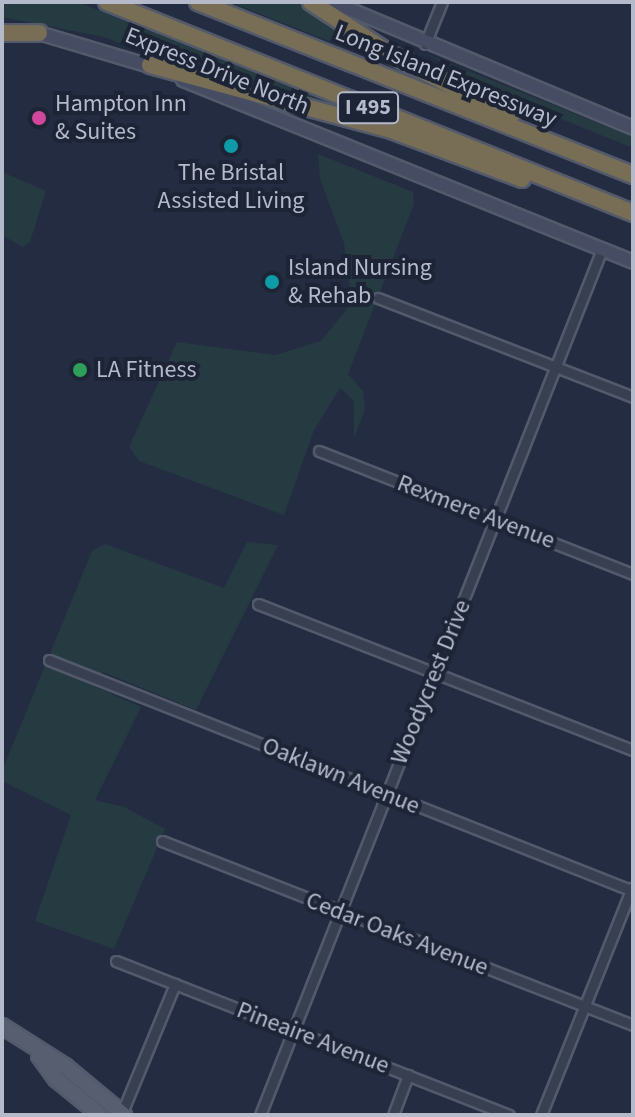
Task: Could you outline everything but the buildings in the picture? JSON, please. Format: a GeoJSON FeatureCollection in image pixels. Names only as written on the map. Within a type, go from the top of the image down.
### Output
{"type":"FeatureCollection","features":[{"type":"Feature","properties":{"kind":"highway","name":"I 495"},"geometry":{"type":"LineString","coordinates":[[107,2],[631,213]]}},
{"type":"Feature","properties":{"kind":"highway","name":"Long Island Expressway"},"geometry":{"type":"LineString","coordinates":[[198,2],[633,175]]}},
{"type":"Feature","properties":{"kind":"highway"},"geometry":{"type":"LineString","coordinates":[[311,2],[417,69],[613,168]]}},
{"type":"Feature","properties":{"kind":"highway"},"geometry":{"type":"LineString","coordinates":[[2,33],[39,33]]}},
{"type":"Feature","properties":{"kind":"highway"},"geometry":{"type":"LineString","coordinates":[[150,65],[391,130],[499,172],[631,213]]}},
{"type":"Feature","properties":{"kind":"main road"},"geometry":{"type":"LineString","coordinates":[[332,2],[425,44],[633,128]]}},
{"type":"Feature","properties":{"kind":"main road","name":"Express Drive North"},"geometry":{"type":"LineString","coordinates":[[2,26],[39,33],[150,65],[633,262]]}},
{"type":"Feature","properties":{"kind":"main road"},"geometry":{"type":"LineString","coordinates":[[2,1026],[36,1052],[65,1066],[123,1114]]}},
{"type":"Feature","properties":{"kind":"main road"},"geometry":{"type":"LineString","coordinates":[[36,1052],[56,1079],[100,1115]]}},
{"type":"Feature","properties":{"kind":"street"},"geometry":{"type":"LineString","coordinates":[[425,44],[439,3]]}},
{"type":"Feature","properties":{"kind":"street","name":"Woodycrest Drive"},"geometry":{"type":"LineString","coordinates":[[260,1115],[602,249]]}},
{"type":"Feature","properties":{"kind":"street"},"geometry":{"type":"LineString","coordinates":[[378,298],[633,397]]}},
{"type":"Feature","properties":{"kind":"street","name":"Rexmere Avenue"},"geometry":{"type":"LineString","coordinates":[[319,451],[633,574]]}},
{"type":"Feature","properties":{"kind":"street"},"geometry":{"type":"LineString","coordinates":[[258,604],[633,750]]}},
{"type":"Feature","properties":{"kind":"street","name":"Oaklawn Avenue"},"geometry":{"type":"LineString","coordinates":[[49,660],[632,889]]}},
{"type":"Feature","properties":{"kind":"street","name":"Cedar Oaks Avenue"},"geometry":{"type":"LineString","coordinates":[[162,841],[633,1025]]}},
{"type":"Feature","properties":{"kind":"street"},"geometry":{"type":"LineString","coordinates":[[541,1115],[632,889]]}},
{"type":"Feature","properties":{"kind":"street","name":"Pineaire Avenue"},"geometry":{"type":"LineString","coordinates":[[116,961],[509,1115]]}},
{"type":"Feature","properties":{"kind":"street"},"geometry":{"type":"LineString","coordinates":[[123,1114],[175,984]]}},
{"type":"Feature","properties":{"kind":"street"},"geometry":{"type":"LineString","coordinates":[[393,1115],[408,1075]]}},
{"type":"Feature","properties":{"kind":"green space"},"geometry":{"type":"Polygon","coordinates":[[[2,2],[78,2],[349,111],[202,74],[104,37],[2,17],[2,2]]]}},
{"type":"Feature","properties":{"kind":"green space"},"geometry":{"type":"Polygon","coordinates":[[[230,2],[304,2],[409,72],[349,49],[230,2]]]}},
{"type":"Feature","properties":{"kind":"green space"},"geometry":{"type":"Polygon","coordinates":[[[424,53],[633,137],[633,148],[517,101],[424,53]]]}},
{"type":"Feature","properties":{"kind":"green space"},"geometry":{"type":"Polygon","coordinates":[[[318,154],[413,192],[414,204],[348,374],[363,391],[365,409],[354,438],[354,401],[340,388],[314,430],[284,515],[139,461],[129,447],[177,342],[275,355],[321,341],[352,303],[344,243],[320,179],[318,154]]]}},
{"type":"Feature","properties":{"kind":"green space"},"geometry":{"type":"Polygon","coordinates":[[[2,172],[46,191],[30,242],[23,247],[2,235],[2,172]]]}},
{"type":"Feature","properties":{"kind":"green space"},"geometry":{"type":"Polygon","coordinates":[[[247,542],[278,545],[196,710],[103,672],[96,687],[141,707],[95,800],[124,807],[165,829],[114,949],[35,921],[71,815],[2,781],[2,771],[92,551],[105,544],[224,588],[247,542]]]}},
{"type":"Feature","properties":{"kind":"place","name":"Hampton Inn & Suites"},"geometry":{"type":"Point","coordinates":[39,118]}},
{"type":"Feature","properties":{"kind":"place","name":"The Bristal Assisted Living"},"geometry":{"type":"Point","coordinates":[231,146]}},
{"type":"Feature","properties":{"kind":"place","name":"Island Nursing & Rehab"},"geometry":{"type":"Point","coordinates":[272,282]}},
{"type":"Feature","properties":{"kind":"place","name":"LA Fitness"},"geometry":{"type":"Point","coordinates":[80,370]}}]}
